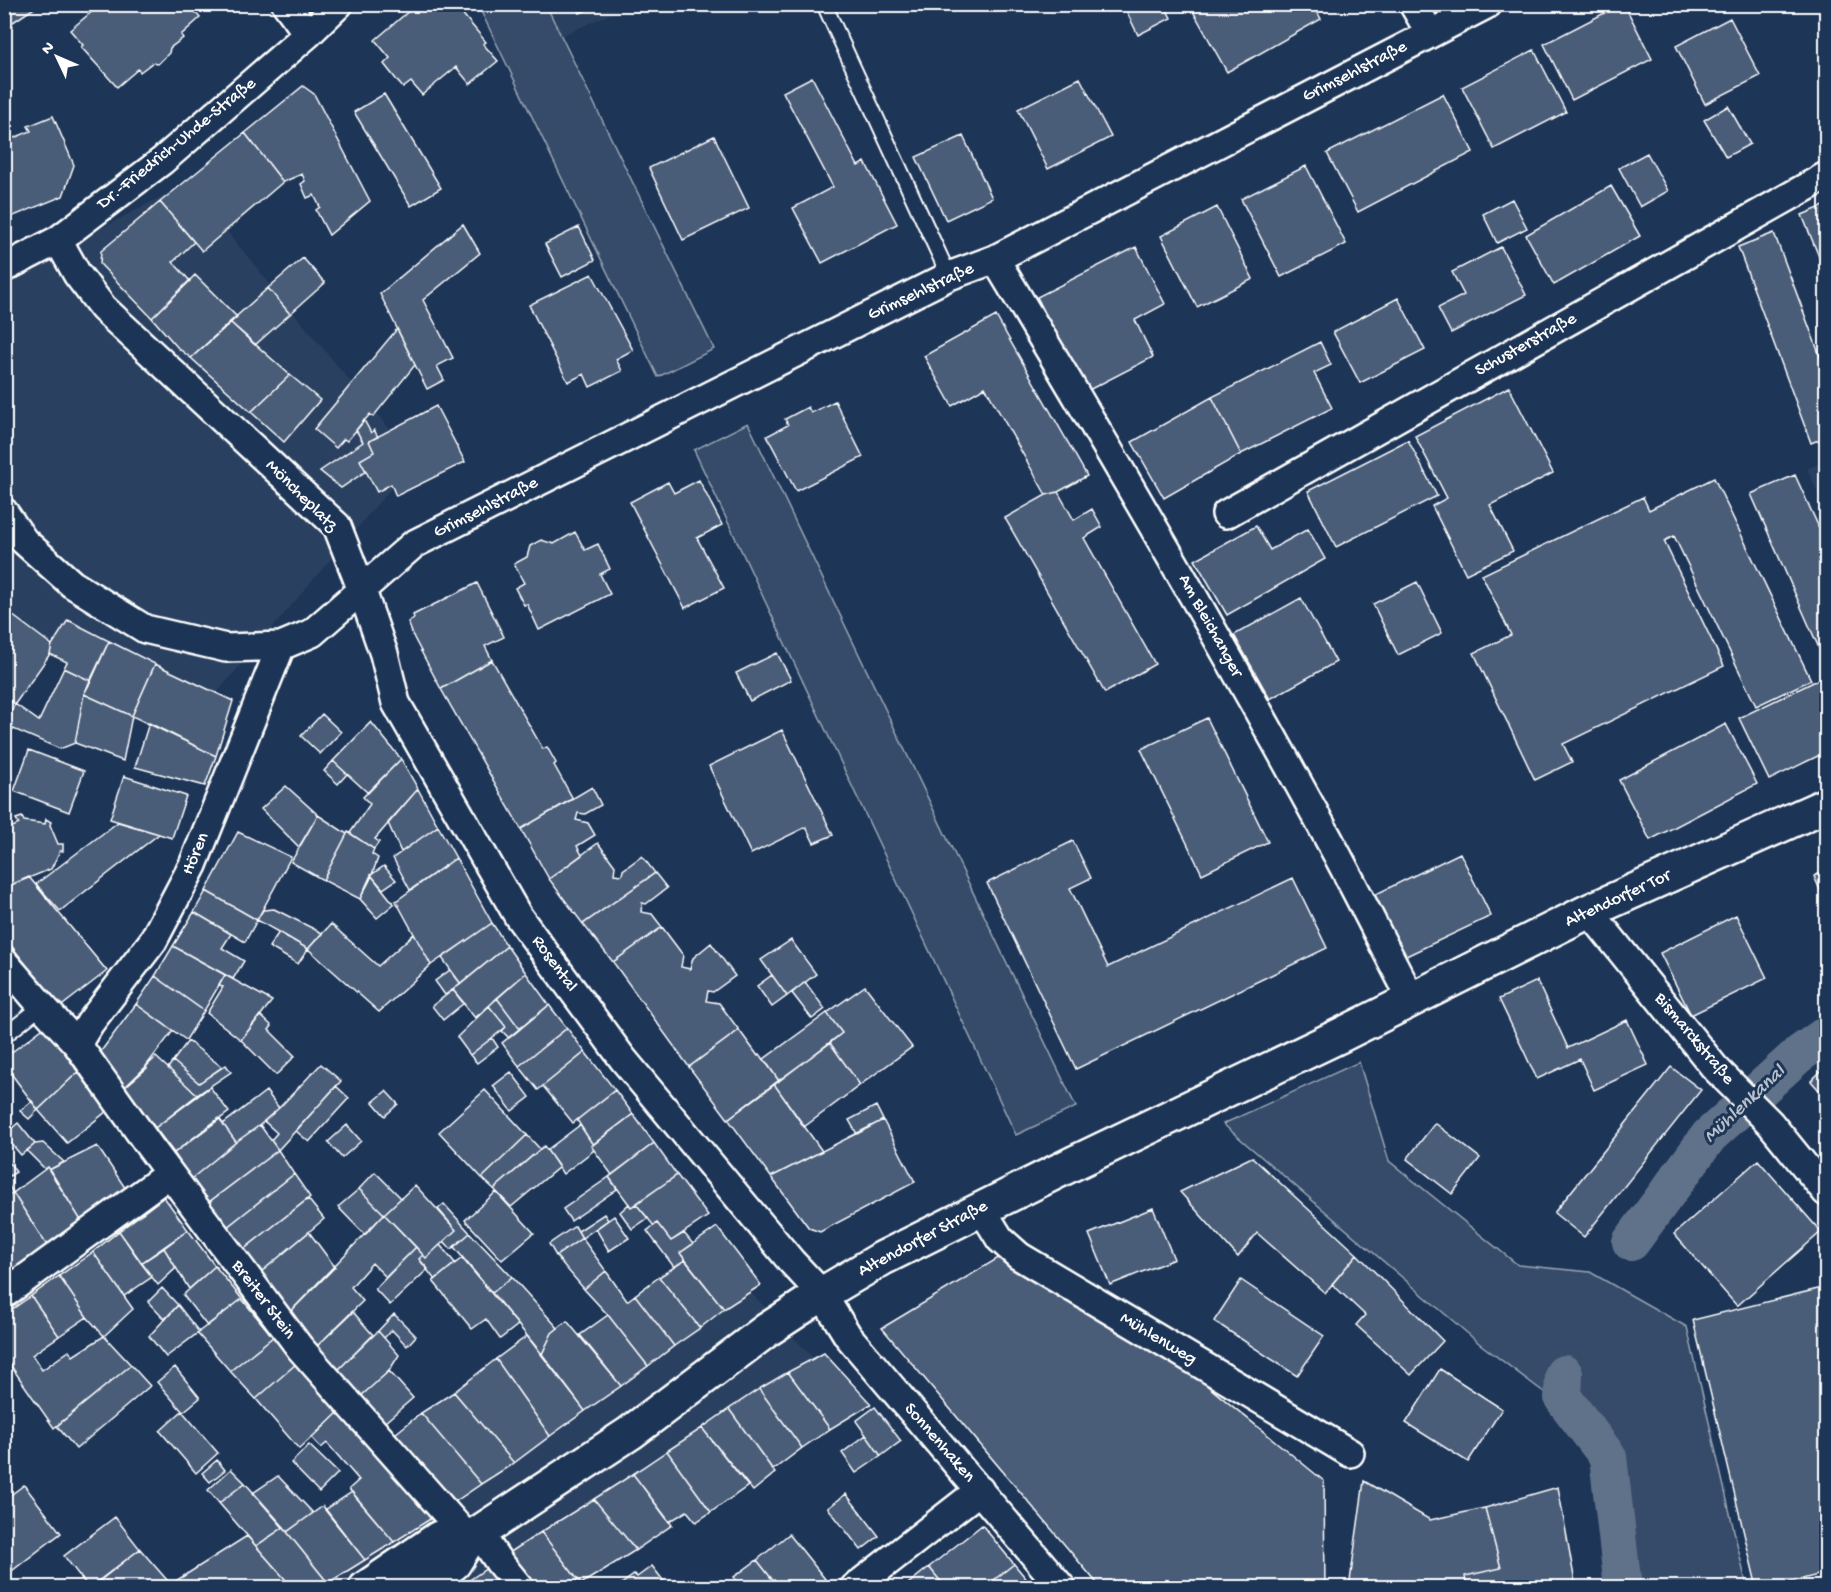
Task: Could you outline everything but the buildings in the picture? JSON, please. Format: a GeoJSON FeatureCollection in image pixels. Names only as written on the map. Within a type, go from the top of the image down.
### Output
{"type":"FeatureCollection","features":[{"type":"Feature","properties":{"kind":"main road","name":"Altendorfer Tor"},"geometry":{"type":"LineString","coordinates":[[1412,1000],[1589,911],[1827,805]]}},
{"type":"Feature","properties":{"kind":"main road","name":"Altendorfer Straße"},"geometry":{"type":"LineString","coordinates":[[417,1587],[454,1563],[475,1537],[630,1433],[767,1330],[883,1258],[981,1208],[1412,1000]]}},
{"type":"Feature","properties":{"kind":"main road"},"geometry":{"type":"LineString","coordinates":[[366,1587],[439,1538],[475,1537]]}},
{"type":"Feature","properties":{"kind":"street"},"geometry":{"type":"LineString","coordinates":[[286,4],[308,34]]}},
{"type":"Feature","properties":{"kind":"street","name":"Dr.-Friedrich-Uhde-Straße"},"geometry":{"type":"LineString","coordinates":[[4,268],[58,240],[162,161],[308,34],[339,4]]}},
{"type":"Feature","properties":{"kind":"street"},"geometry":{"type":"LineString","coordinates":[[1413,4],[1430,33]]}},
{"type":"Feature","properties":{"kind":"street","name":"Grimsehlstraße"},"geometry":{"type":"LineString","coordinates":[[362,588],[414,544],[948,276],[995,259],[1488,4]]}},
{"type":"Feature","properties":{"kind":"street","name":"Schusterstraße"},"geometry":{"type":"LineString","coordinates":[[1226,514],[1827,176]]}},
{"type":"Feature","properties":{"kind":"street","name":"Möncheplatz"},"geometry":{"type":"LineString","coordinates":[[58,240],[77,274],[103,308],[337,526],[362,588]]}},
{"type":"Feature","properties":{"kind":"street","name":"Am Bleichanger"},"geometry":{"type":"LineString","coordinates":[[995,259],[1166,546],[1321,825],[1412,1000]]}},
{"type":"Feature","properties":{"kind":"street"},"geometry":{"type":"LineString","coordinates":[[4,512],[24,541],[72,584],[145,628],[226,648],[282,646],[312,633],[362,588]]}},
{"type":"Feature","properties":{"kind":"street","name":"Rosental"},"geometry":{"type":"LineString","coordinates":[[362,588],[384,654],[396,703],[518,916],[623,1059],[791,1261],[822,1294]]}},
{"type":"Feature","properties":{"kind":"street","name":"Hören"},"geometry":{"type":"LineString","coordinates":[[77,1044],[90,1023],[153,941],[193,865],[282,646]]}},
{"type":"Feature","properties":{"kind":"street","name":"Bismarckstraße"},"geometry":{"type":"LineString","coordinates":[[1589,911],[1716,1068],[1770,1123],[1827,1192]]}},
{"type":"Feature","properties":{"kind":"street","name":"Breiter Stein"},"geometry":{"type":"LineString","coordinates":[[4,962],[77,1044],[169,1174],[300,1348],[520,1587]]}},
{"type":"Feature","properties":{"kind":"street"},"geometry":{"type":"LineString","coordinates":[[4,1294],[169,1174]]}},
{"type":"Feature","properties":{"kind":"street","name":"Mühlenweg"},"geometry":{"type":"LineString","coordinates":[[981,1208],[1000,1239],[1019,1256],[1350,1453]]}},
{"type":"Feature","properties":{"kind":"street","name":"Sonnenhaken"},"geometry":{"type":"LineString","coordinates":[[822,1294],[848,1336],[1062,1587]]}},
{"type":"Feature","properties":{"kind":"street"},"geometry":{"type":"LineString","coordinates":[[854,1587],[980,1490]]}},
{"type":"Feature","properties":{"kind":"lane"},"geometry":{"type":"LineString","coordinates":[[824,4],[948,276]]}},
{"type":"Feature","properties":{"kind":"lane"},"geometry":{"type":"LineString","coordinates":[[4,1036],[42,1006]]}},
{"type":"Feature","properties":{"kind":"shaded area"},"geometry":{"type":"Polygon","coordinates":[[[478,5],[546,5],[714,349],[658,377],[478,5]]]}},
{"type":"Feature","properties":{"kind":"shaded area"},"geometry":{"type":"Polygon","coordinates":[[[546,5],[631,5],[561,36],[546,5]]]}},
{"type":"Feature","properties":{"kind":"shaded area"},"geometry":{"type":"Polygon","coordinates":[[[187,183],[415,460],[199,714],[5,633],[5,279],[187,183]]]}},
{"type":"Feature","properties":{"kind":"shaded area"},"geometry":{"type":"Polygon","coordinates":[[[748,423],[1076,1107],[1016,1135],[694,450],[748,423]]]}},
{"type":"Feature","properties":{"kind":"shaded area"},"geometry":{"type":"Polygon","coordinates":[[[1826,460],[1826,512],[1807,469],[1826,460]]]}},
{"type":"Feature","properties":{"kind":"shaded area"},"geometry":{"type":"Polygon","coordinates":[[[1359,1062],[1389,1161],[1518,1265],[1590,1272],[1687,1327],[1747,1587],[1635,1587],[1614,1445],[1480,1344],[1223,1124],[1359,1062]]]}},
{"type":"Feature","properties":{"kind":"shaded area"},"geometry":{"type":"Polygon","coordinates":[[[715,1255],[834,1380],[561,1587],[238,1588],[715,1255]]]}},
{"type":"Feature","properties":{"kind":"waterway","name":"Mühlenkanal"},"geometry":{"type":"LineString","coordinates":[[1631,1242],[1709,1136],[1798,1055],[1826,1035]]}},
{"type":"Feature","properties":{"kind":"waterway","name":"Mühlenkanal"},"geometry":{"type":"LineString","coordinates":[[1564,1374],[1563,1398],[1608,1457],[1623,1588]]}}]}
